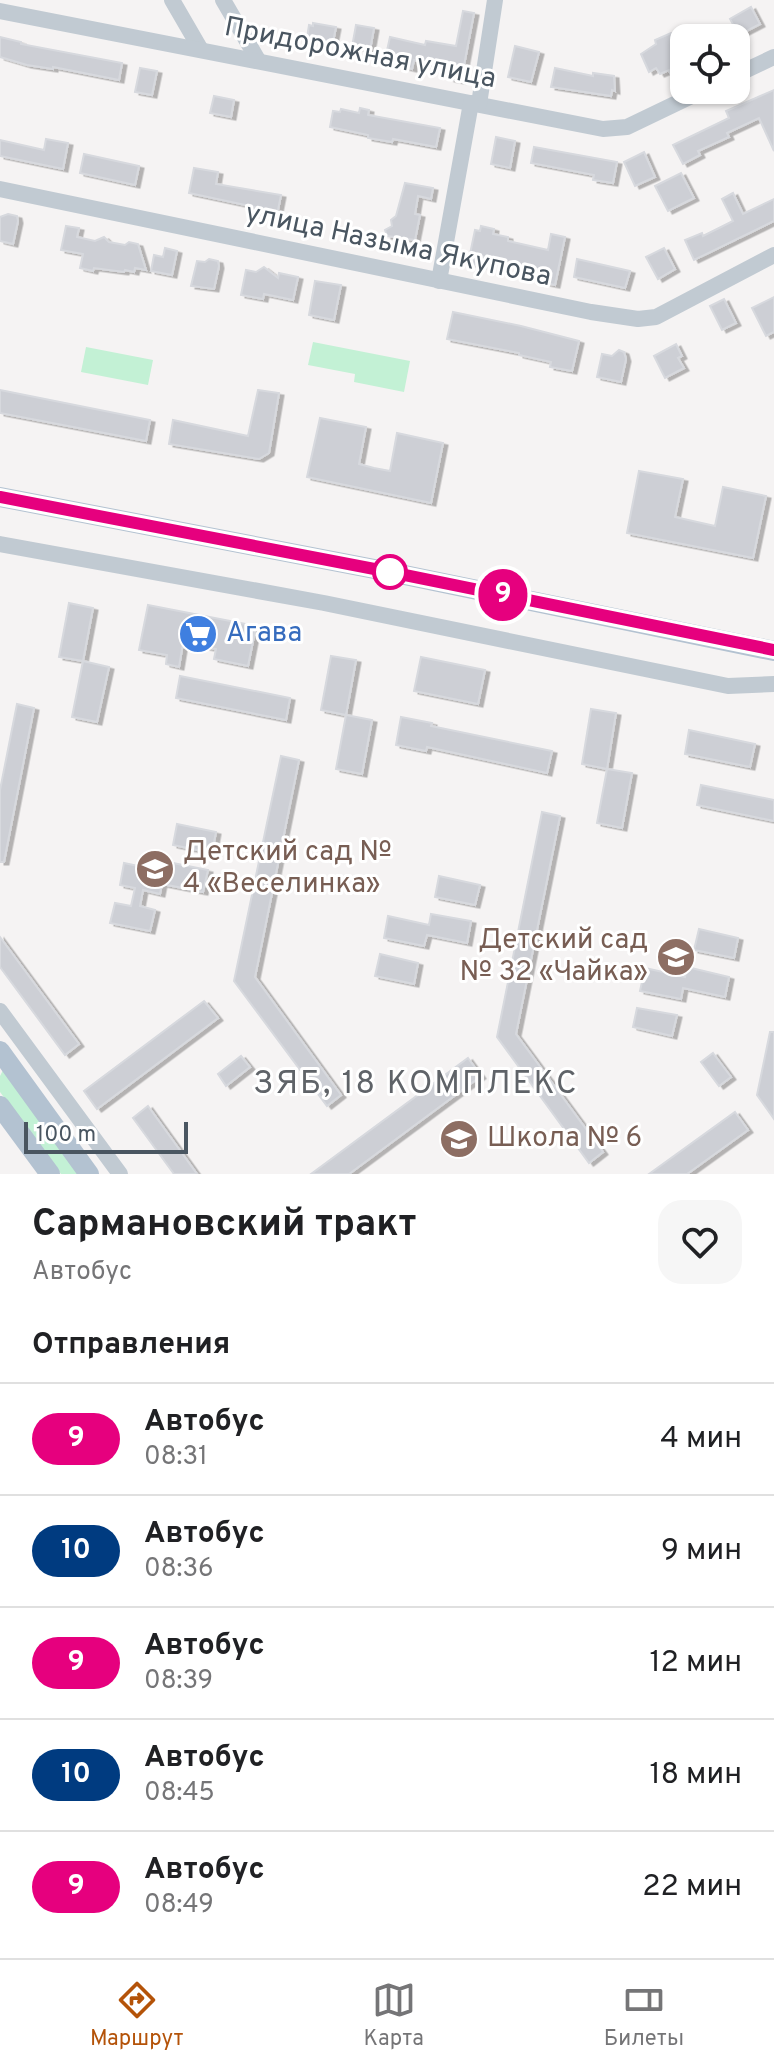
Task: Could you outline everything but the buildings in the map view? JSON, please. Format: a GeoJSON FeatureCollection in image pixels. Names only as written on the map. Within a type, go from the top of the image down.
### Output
{"type":"FeatureCollection","features":[{"type":"Feature","properties":{"kind":"main road"},"geometry":{"type":"LineString","coordinates":[[0,497],[390,572],[774,651]]}},
{"type":"Feature","properties":{"kind":"main road"},"geometry":{"type":"LineString","coordinates":[[0,1052],[89,1174]]}},
{"type":"Feature","properties":{"kind":"main road"},"geometry":{"type":"LineString","coordinates":[[0,1106],[50,1174]]}},
{"type":"Feature","properties":{"kind":"street"},"geometry":{"type":"LineString","coordinates":[[172,0],[201,50]]}},
{"type":"Feature","properties":{"kind":"street"},"geometry":{"type":"LineString","coordinates":[[223,0],[258,60]]}},
{"type":"Feature","properties":{"kind":"street"},"geometry":{"type":"LineString","coordinates":[[439,281],[495,0]]}},
{"type":"Feature","properties":{"kind":"street","name":"Придорожная улица"},"geometry":{"type":"LineString","coordinates":[[0,11],[603,129],[627,127],[675,104]]}},
{"type":"Feature","properties":{"kind":"street"},"geometry":{"type":"LineString","coordinates":[[750,68],[774,57]]}},
{"type":"Feature","properties":{"kind":"street","name":"улица Назыма Якупова"},"geometry":{"type":"LineString","coordinates":[[0,189],[591,312],[638,319],[656,317],[774,255]]}},
{"type":"Feature","properties":{"kind":"street"},"geometry":{"type":"LineString","coordinates":[[0,544],[324,603],[728,686],[774,684]]}},
{"type":"Feature","properties":{"kind":"street"},"geometry":{"type":"LineString","coordinates":[[0,1011],[120,1174]]}},
{"type":"Feature","properties":{"kind":"street"},"geometry":{"type":"LineString","coordinates":[[19,1076],[60,1092]]}},
{"type":"Feature","properties":{"kind":"green space"},"geometry":{"type":"Polygon","coordinates":[[[313,342],[410,361],[404,392],[354,382],[355,374],[308,365],[313,342]]]}},
{"type":"Feature","properties":{"kind":"green space"},"geometry":{"type":"Polygon","coordinates":[[[86,347],[153,360],[148,385],[81,372],[86,347]]]}},
{"type":"Feature","properties":{"kind":"green space"},"geometry":{"type":"Polygon","coordinates":[[[4,1068],[82,1174],[61,1174],[0,1092],[0,1076],[4,1068]]]}},
{"type":"Feature","properties":{"kind":"bus line","name":"9"},"geometry":{"type":"LineString","coordinates":[[0,497],[774,650]]}},
{"type":"Feature","properties":{"kind":"place","name":"Агава"},"geometry":{"type":"Point","coordinates":[198,634]}},
{"type":"Feature","properties":{"kind":"place","name":"Детский сад № 4 «Веселинка»"},"geometry":{"type":"Point","coordinates":[155,869]}},
{"type":"Feature","properties":{"kind":"place","name":"Детский сад № 32 «Чайка»"},"geometry":{"type":"Point","coordinates":[676,957]}},
{"type":"Feature","properties":{"kind":"place","name":"Школа № 6"},"geometry":{"type":"Point","coordinates":[459,1139]}},
{"type":"Feature","properties":{"kind":"district","name":"ЗЯБ, 18 КОМПЛЕКС"},"geometry":{"type":"Point","coordinates":[416,1085]}}]}
